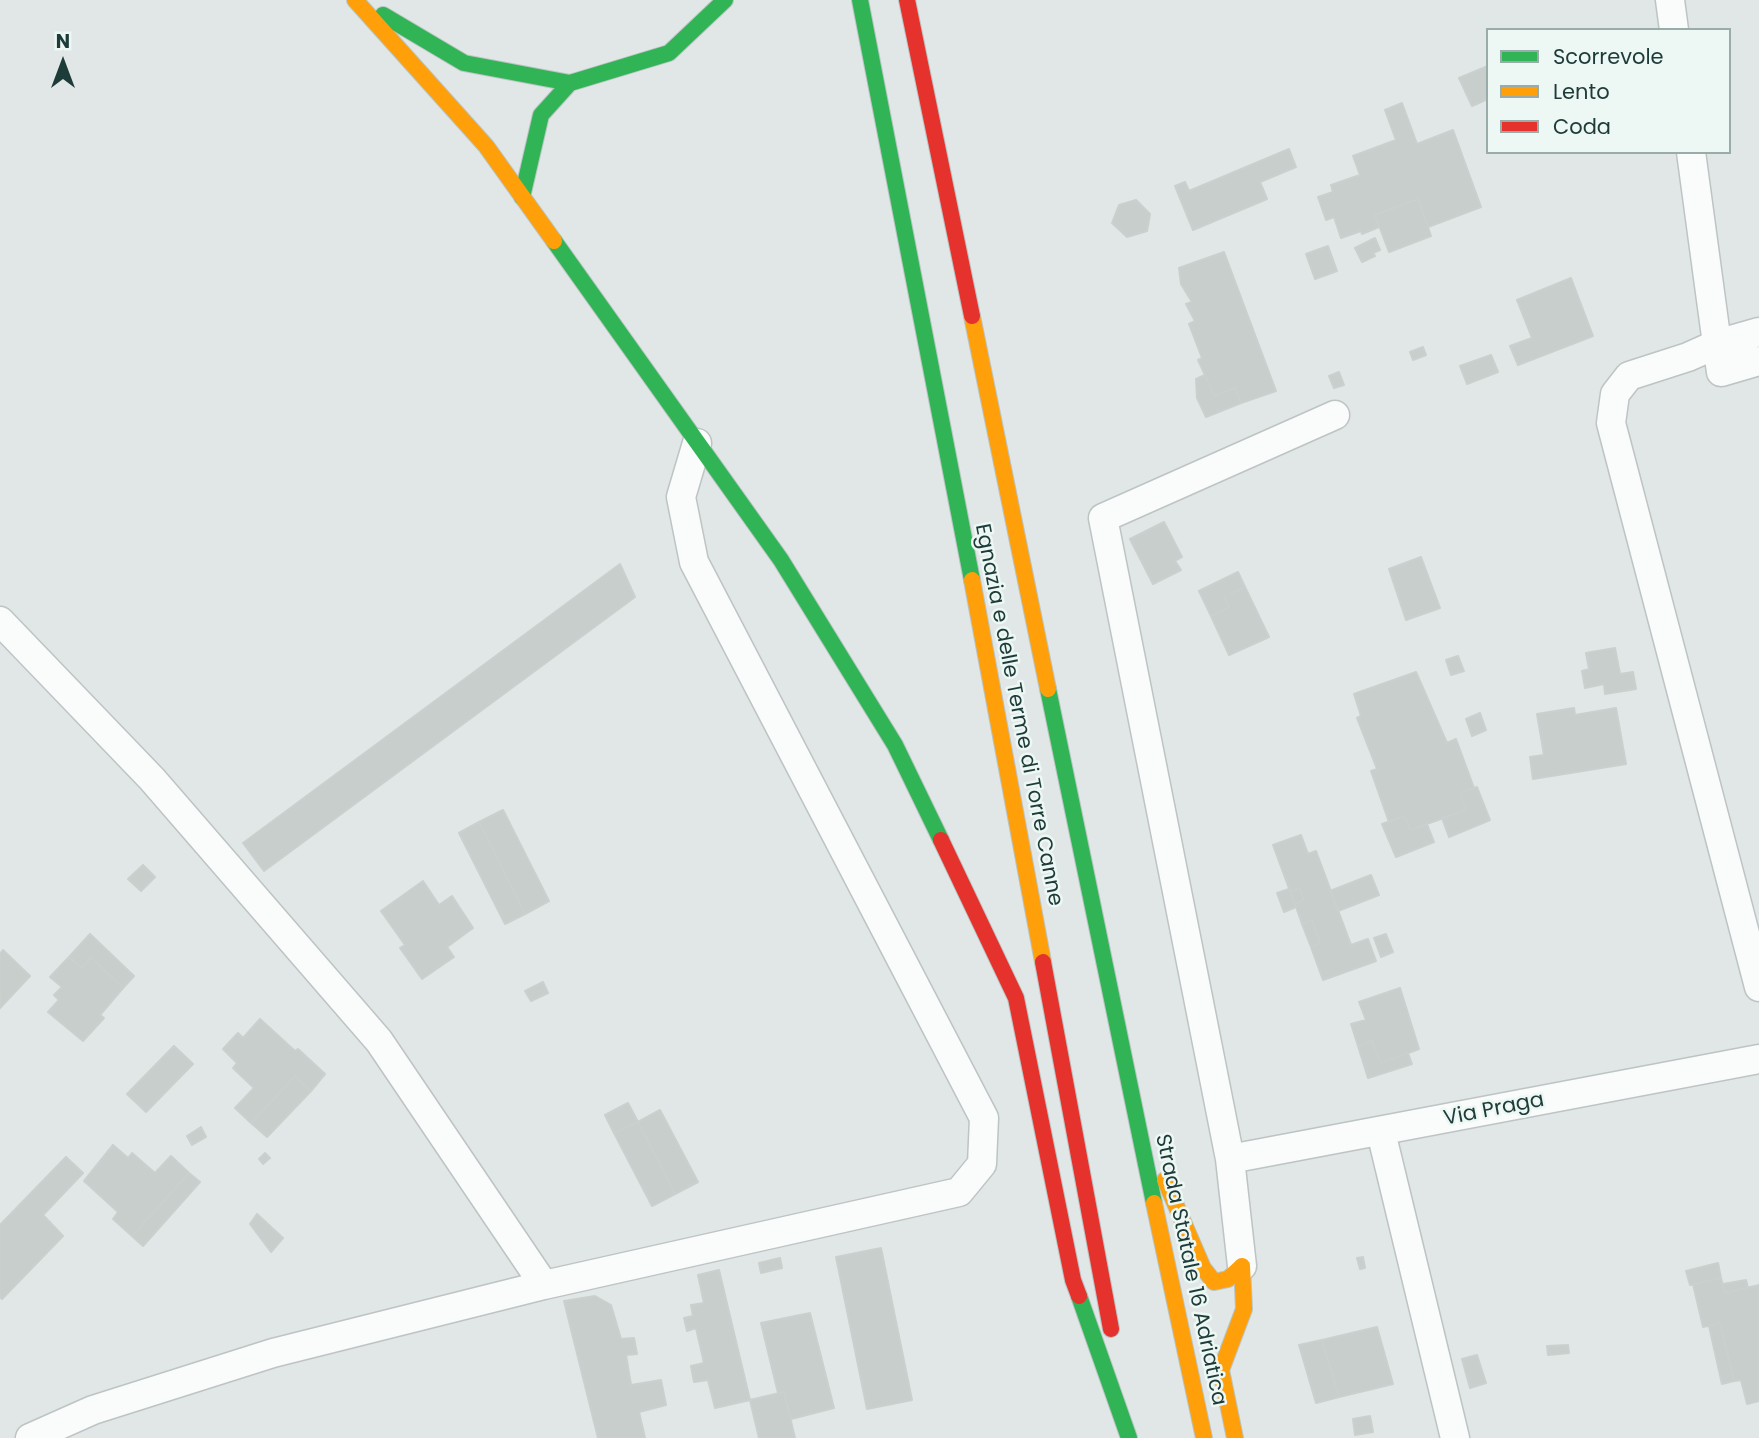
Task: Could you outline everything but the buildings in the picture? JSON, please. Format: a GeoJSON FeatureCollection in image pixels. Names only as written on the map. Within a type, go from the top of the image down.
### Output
{"type":"FeatureCollection","features":[{"type":"Feature","properties":{"kind":"highway"},"geometry":{"type":"LineString","coordinates":[[356,0],[464,63],[570,83],[669,53],[724,0]]}},
{"type":"Feature","properties":{"kind":"highway"},"geometry":{"type":"LineString","coordinates":[[356,0],[486,146],[781,560],[895,745],[1016,998],[1073,1280],[1130,1438]]}},
{"type":"Feature","properties":{"kind":"highway","name":"Egnazia e delle Terme di Torre Canne"},"geometry":{"type":"LineString","coordinates":[[860,0],[983,639],[1130,1438]]}},
{"type":"Feature","properties":{"kind":"highway","name":"Egnazia e delle Terme di Torre Canne"},"geometry":{"type":"LineString","coordinates":[[907,0],[1134,1111]]}},
{"type":"Feature","properties":{"kind":"highway"},"geometry":{"type":"LineString","coordinates":[[522,197],[541,115],[570,83]]}},
{"type":"Feature","properties":{"kind":"highway"},"geometry":{"type":"LineString","coordinates":[[1134,1111],[1203,1268],[1214,1282],[1228,1279],[1242,1266]]}},
{"type":"Feature","properties":{"kind":"highway","name":"Strada Statale 16 Adriatica"},"geometry":{"type":"LineString","coordinates":[[1134,1111],[1204,1438]]}},
{"type":"Feature","properties":{"kind":"highway"},"geometry":{"type":"LineString","coordinates":[[1235,1438],[1221,1370],[1244,1310],[1242,1266]]}},
{"type":"Feature","properties":{"kind":"street"},"geometry":{"type":"LineString","coordinates":[[1670,0],[1674,28]]}},
{"type":"Feature","properties":{"kind":"street"},"geometry":{"type":"LineString","coordinates":[[1691,154],[1721,372],[1759,361]]}},
{"type":"Feature","properties":{"kind":"street"},"geometry":{"type":"LineString","coordinates":[[1759,332],[1629,376],[1615,394],[1611,423],[1759,987]]}},
{"type":"Feature","properties":{"kind":"street"},"geometry":{"type":"LineString","coordinates":[[1242,1266],[1230,1160],[1103,518],[1335,415]]}},
{"type":"Feature","properties":{"kind":"street"},"geometry":{"type":"LineString","coordinates":[[30,1438],[93,1410],[273,1353],[544,1285],[959,1192],[982,1164],[984,1118],[694,562],[681,497],[698,443]]}},
{"type":"Feature","properties":{"kind":"street"},"geometry":{"type":"LineString","coordinates":[[0,621],[152,779],[379,1041],[544,1285]]}},
{"type":"Feature","properties":{"kind":"street","name":"Via Praga"},"geometry":{"type":"LineString","coordinates":[[1230,1160],[1759,1059]]}},
{"type":"Feature","properties":{"kind":"street"},"geometry":{"type":"LineString","coordinates":[[1381,1132],[1455,1438]]}},
{"type":"Feature","properties":{"kind":"traffic: fast"},"geometry":{"type":"LineString","coordinates":[[383,15],[464,63],[570,83],[669,53],[725,0]]}},
{"type":"Feature","properties":{"kind":"traffic: fast"},"geometry":{"type":"LineString","coordinates":[[860,0],[972,580]]}},
{"type":"Feature","properties":{"kind":"traffic: fast"},"geometry":{"type":"LineString","coordinates":[[522,197],[541,115],[570,83]]}},
{"type":"Feature","properties":{"kind":"traffic: fast"},"geometry":{"type":"LineString","coordinates":[[554,241],[781,560],[895,745],[941,840]]}},
{"type":"Feature","properties":{"kind":"traffic: fast"},"geometry":{"type":"LineString","coordinates":[[1048,689],[1154,1203]]}},
{"type":"Feature","properties":{"kind":"traffic: fast"},"geometry":{"type":"LineString","coordinates":[[1079,1296],[1129,1438]]}},
{"type":"Feature","properties":{"kind":"traffic: slow"},"geometry":{"type":"LineString","coordinates":[[355,0],[486,146],[554,241]]}},
{"type":"Feature","properties":{"kind":"traffic: slow"},"geometry":{"type":"LineString","coordinates":[[972,316],[1048,689]]}},
{"type":"Feature","properties":{"kind":"traffic: slow"},"geometry":{"type":"LineString","coordinates":[[972,580],[1043,962]]}},
{"type":"Feature","properties":{"kind":"traffic: slow"},"geometry":{"type":"LineString","coordinates":[[1165,1180],[1203,1268],[1214,1282],[1228,1279],[1242,1266]]}},
{"type":"Feature","properties":{"kind":"traffic: slow"},"geometry":{"type":"LineString","coordinates":[[1154,1203],[1204,1438]]}},
{"type":"Feature","properties":{"kind":"traffic: slow"},"geometry":{"type":"LineString","coordinates":[[1235,1438],[1221,1370],[1244,1309],[1242,1266]]}},
{"type":"Feature","properties":{"kind":"traffic: jam"},"geometry":{"type":"LineString","coordinates":[[907,0],[972,316]]}},
{"type":"Feature","properties":{"kind":"traffic: jam"},"geometry":{"type":"LineString","coordinates":[[941,840],[1016,998],[1073,1280],[1079,1296]]}},
{"type":"Feature","properties":{"kind":"traffic: jam"},"geometry":{"type":"LineString","coordinates":[[1043,962],[1111,1329]]}}]}
